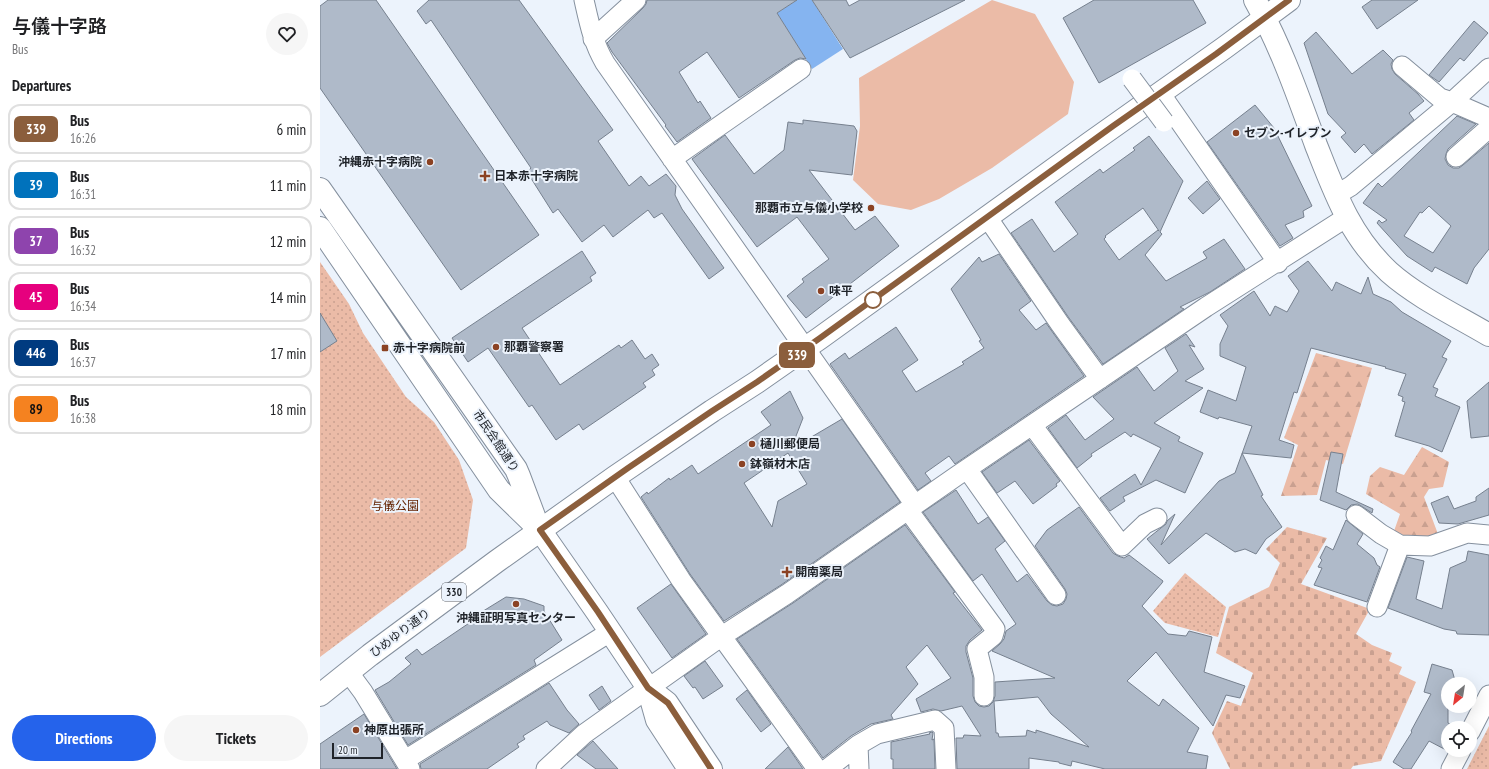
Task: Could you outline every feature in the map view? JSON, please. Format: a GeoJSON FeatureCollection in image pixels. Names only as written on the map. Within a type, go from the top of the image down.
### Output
{"type":"FeatureCollection","features":[{"type":"Feature","properties":{"kind":"main road","name":"330"},"geometry":{"type":"LineString","coordinates":[[540,530],[615,477],[806,348],[1216,54],[1260,9],[1289,0]]}},
{"type":"Feature","properties":{"kind":"main road"},"geometry":{"type":"LineString","coordinates":[[1260,9],[1286,65],[1336,195],[1355,231],[1371,253],[1396,277],[1413,290],[1489,335]]}},
{"type":"Feature","properties":{"kind":"main road","name":"市民会館通り"},"geometry":{"type":"LineString","coordinates":[[320,189],[516,470],[540,530]]}},
{"type":"Feature","properties":{"kind":"main road","name":"市民会館通り"},"geometry":{"type":"LineString","coordinates":[[320,228],[499,490],[540,530]]}},
{"type":"Feature","properties":{"kind":"main road"},"geometry":{"type":"LineString","coordinates":[[540,530],[590,600],[648,688],[657,720],[689,769]]}},
{"type":"Feature","properties":{"kind":"main road","name":"ひめゆり通り"},"geometry":{"type":"LineString","coordinates":[[320,695],[402,631],[540,530]]}},
{"type":"Feature","properties":{"kind":"main road"},"geometry":{"type":"LineString","coordinates":[[648,688],[668,703],[711,769]]}},
{"type":"Feature","properties":{"kind":"street"},"geometry":{"type":"LineString","coordinates":[[584,0],[593,39],[604,63],[806,348],[994,629],[993,636],[977,649],[984,677],[984,696]]}},
{"type":"Feature","properties":{"kind":"street"},"geometry":{"type":"LineString","coordinates":[[593,39],[636,0]]}},
{"type":"Feature","properties":{"kind":"street"},"geometry":{"type":"LineString","coordinates":[[1402,66],[1440,98],[1489,118]]}},
{"type":"Feature","properties":{"kind":"street"},"geometry":{"type":"LineString","coordinates":[[1336,195],[1350,186],[1452,102],[1489,68]]}},
{"type":"Feature","properties":{"kind":"street"},"geometry":{"type":"LineString","coordinates":[[672,159],[801,70]]}},
{"type":"Feature","properties":{"kind":"street"},"geometry":{"type":"LineString","coordinates":[[1132,79],[1164,122]]}},
{"type":"Feature","properties":{"kind":"street"},"geometry":{"type":"LineString","coordinates":[[1160,93],[1278,263]]}},
{"type":"Feature","properties":{"kind":"street"},"geometry":{"type":"LineString","coordinates":[[1456,157],[1489,128]]}},
{"type":"Feature","properties":{"kind":"street"},"geometry":{"type":"LineString","coordinates":[[987,217],[1060,324],[1100,379]]}},
{"type":"Feature","properties":{"kind":"street"},"geometry":{"type":"LineString","coordinates":[[546,769],[584,734],[722,636],[787,594],[967,469],[1206,307],[1278,263],[1347,217]]}},
{"type":"Feature","properties":{"kind":"street"},"geometry":{"type":"LineString","coordinates":[[1032,425],[1122,546],[1145,524],[1157,518]]}},
{"type":"Feature","properties":{"kind":"street"},"geometry":{"type":"LineString","coordinates":[[967,469],[1056,595]]}},
{"type":"Feature","properties":{"kind":"street"},"geometry":{"type":"LineString","coordinates":[[615,477],[681,580],[817,769]]}},
{"type":"Feature","properties":{"kind":"street"},"geometry":{"type":"LineString","coordinates":[[1356,515],[1381,534],[1400,545],[1430,546],[1467,533],[1489,535]]}},
{"type":"Feature","properties":{"kind":"street"},"geometry":{"type":"LineString","coordinates":[[1377,607],[1400,545]]}},
{"type":"Feature","properties":{"kind":"street"},"geometry":{"type":"LineString","coordinates":[[349,673],[364,692],[408,764],[610,632]]}},
{"type":"Feature","properties":{"kind":"street"},"geometry":{"type":"LineString","coordinates":[[1476,721],[1489,695]]}},
{"type":"Feature","properties":{"kind":"street"},"geometry":{"type":"LineString","coordinates":[[827,769],[858,745],[877,734],[935,720],[944,728],[946,769]]}},
{"type":"Feature","properties":{"kind":"street"},"geometry":{"type":"LineString","coordinates":[[858,745],[859,769]]}},
{"type":"Feature","properties":{"kind":"street"},"geometry":{"type":"LineString","coordinates":[[1451,769],[1457,757]]}},
{"type":"Feature","properties":{"kind":"green space"},"geometry":{"type":"Polygon","coordinates":[[[992,0],[1035,14],[1074,82],[1068,114],[992,168],[939,199],[911,210],[878,204],[853,180],[860,126],[859,78],[992,0]]]}},
{"type":"Feature","properties":{"kind":"green space","name":"与儀公園"},"geometry":{"type":"Polygon","coordinates":[[[320,262],[349,304],[363,333],[406,397],[434,422],[459,460],[473,500],[466,548],[320,657],[320,262]]]}},
{"type":"Feature","properties":{"kind":"green space"},"geometry":{"type":"Polygon","coordinates":[[[1316,353],[1372,368],[1343,464],[1326,460],[1317,495],[1281,496],[1298,445],[1284,438],[1316,353]]]}},
{"type":"Feature","properties":{"kind":"green space"},"geometry":{"type":"Polygon","coordinates":[[[1422,447],[1449,462],[1443,487],[1429,489],[1424,497],[1438,534],[1412,539],[1394,531],[1400,514],[1366,494],[1370,476],[1380,467],[1404,475],[1422,447]]]}},
{"type":"Feature","properties":{"kind":"green space"},"geometry":{"type":"Polygon","coordinates":[[[1287,527],[1327,538],[1301,584],[1370,609],[1356,634],[1372,645],[1392,653],[1389,661],[1402,667],[1399,674],[1416,682],[1381,761],[1353,766],[1351,769],[1230,769],[1212,733],[1227,701],[1241,706],[1253,673],[1216,653],[1229,607],[1269,587],[1280,563],[1266,549],[1287,527]]]}},
{"type":"Feature","properties":{"kind":"green space"},"geometry":{"type":"Polygon","coordinates":[[[1185,573],[1226,607],[1218,637],[1165,623],[1153,611],[1185,573]]]}},
{"type":"Feature","properties":{"kind":"green space"},"geometry":{"type":"Polygon","coordinates":[[[1489,726],[1489,769],[1467,769],[1473,757],[1477,757],[1477,749],[1489,726]]]}},
{"type":"Feature","properties":{"kind":"water"},"geometry":{"type":"Polygon","coordinates":[[[797,0],[812,0],[843,49],[812,69],[777,13],[797,0]]]}},
{"type":"Feature","properties":{"kind":"building","name":"沖縄赤十字病院"},"geometry":{"type":"Polygon","coordinates":[[[328,0],[376,0],[539,235],[461,290],[320,88],[320,6],[328,0]]]}},
{"type":"Feature","properties":{"kind":"building"},"geometry":{"type":"Polygon","coordinates":[[[429,0],[519,0],[613,130],[598,141],[629,186],[641,176],[649,186],[666,174],[676,186],[675,195],[682,209],[724,268],[709,279],[662,213],[654,218],[648,210],[613,237],[604,225],[582,242],[558,209],[553,213],[527,172],[531,168],[431,20],[426,24],[417,11],[429,0]]]}},
{"type":"Feature","properties":{"kind":"building"},"geometry":{"type":"Polygon","coordinates":[[[647,0],[797,0],[777,13],[806,59],[800,58],[795,60],[739,98],[707,52],[679,72],[698,103],[700,101],[711,118],[677,142],[607,43],[643,8],[647,0]]]}},
{"type":"Feature","properties":{"kind":"building"},"geometry":{"type":"Polygon","coordinates":[[[812,0],[846,0],[849,6],[860,0],[965,0],[850,58],[812,0]]]}},
{"type":"Feature","properties":{"kind":"building"},"geometry":{"type":"Polygon","coordinates":[[[1094,0],[1193,0],[1206,23],[1099,83],[1063,18],[1094,0]]]}},
{"type":"Feature","properties":{"kind":"building"},"geometry":{"type":"Polygon","coordinates":[[[1372,0],[1418,0],[1377,29],[1362,7],[1372,0]]]}},
{"type":"Feature","properties":{"kind":"building"},"geometry":{"type":"Polygon","coordinates":[[[1474,21],[1488,33],[1464,61],[1460,58],[1439,82],[1429,75],[1474,21]]]}},
{"type":"Feature","properties":{"kind":"building"},"geometry":{"type":"Polygon","coordinates":[[[1316,32],[1352,74],[1383,50],[1393,60],[1391,64],[1395,74],[1424,101],[1409,113],[1414,120],[1372,154],[1364,144],[1355,153],[1341,137],[1346,133],[1328,114],[1304,43],[1316,32]]]}},
{"type":"Feature","properties":{"kind":"building"},"geometry":{"type":"Polygon","coordinates":[[[1255,105],[1274,128],[1312,206],[1303,211],[1304,217],[1285,225],[1293,238],[1280,246],[1207,142],[1255,105]]]}},
{"type":"Feature","properties":{"kind":"building"},"geometry":{"type":"Polygon","coordinates":[[[1457,116],[1476,124],[1448,149],[1445,159],[1448,165],[1453,168],[1459,168],[1489,143],[1489,249],[1474,268],[1467,284],[1435,267],[1432,272],[1407,256],[1377,223],[1379,220],[1382,223],[1387,220],[1363,203],[1378,183],[1382,187],[1457,116]],[[1429,206],[1422,213],[1420,212],[1404,236],[1433,253],[1451,226],[1429,206]]]}},
{"type":"Feature","properties":{"kind":"building"},"geometry":{"type":"Polygon","coordinates":[[[803,120],[854,126],[857,131],[852,175],[809,170],[855,230],[875,216],[899,246],[806,318],[787,296],[804,282],[802,279],[829,259],[797,217],[757,247],[692,159],[725,135],[754,174],[784,150],[788,122],[803,124],[803,120]]]}},
{"type":"Feature","properties":{"kind":"building"},"geometry":{"type":"Polygon","coordinates":[[[1149,136],[1183,181],[1160,232],[1162,234],[1145,255],[1166,281],[1207,258],[1203,252],[1224,239],[1245,269],[1210,292],[1180,307],[1184,309],[1103,364],[1069,318],[1011,233],[1032,219],[1054,252],[1078,234],[1055,202],[1100,169],[1103,173],[1135,150],[1133,148],[1149,136]],[[1143,208],[1105,236],[1106,237],[1104,239],[1119,260],[1158,230],[1159,231],[1143,208]]]}},
{"type":"Feature","properties":{"kind":"building"},"geometry":{"type":"Polygon","coordinates":[[[1207,181],[1220,199],[1203,214],[1188,198],[1207,181]]]}},
{"type":"Feature","properties":{"kind":"building","name":"那覇警察署"},"geometry":{"type":"Polygon","coordinates":[[[582,251],[596,273],[590,277],[592,281],[522,328],[560,385],[619,345],[621,348],[632,340],[645,359],[652,354],[659,365],[652,370],[655,375],[643,383],[646,387],[583,430],[579,424],[556,440],[532,405],[529,407],[488,348],[468,362],[452,338],[582,251]]]}},
{"type":"Feature","properties":{"kind":"building"},"geometry":{"type":"Polygon","coordinates":[[[999,254],[1031,301],[1019,310],[1036,330],[1046,323],[1084,376],[955,464],[949,456],[925,473],[931,481],[918,490],[830,364],[845,353],[849,359],[896,327],[918,360],[902,371],[916,392],[964,364],[962,362],[984,348],[979,341],[981,340],[951,289],[979,257],[982,262],[999,254]]]}},
{"type":"Feature","properties":{"kind":"building"},"geometry":{"type":"Polygon","coordinates":[[[1308,261],[1332,291],[1336,282],[1361,294],[1368,277],[1373,294],[1391,302],[1402,312],[1451,341],[1442,357],[1447,359],[1433,387],[1438,389],[1435,396],[1460,407],[1442,452],[1429,446],[1395,436],[1405,402],[1402,401],[1403,397],[1398,395],[1406,374],[1385,368],[1386,367],[1311,348],[1297,393],[1294,392],[1279,440],[1294,445],[1291,458],[1242,453],[1252,426],[1219,417],[1218,419],[1200,412],[1208,390],[1236,401],[1246,367],[1220,356],[1220,344],[1228,326],[1220,315],[1254,291],[1270,316],[1275,306],[1287,312],[1299,291],[1288,276],[1308,261]]]}},
{"type":"Feature","properties":{"kind":"building"},"geometry":{"type":"Polygon","coordinates":[[[320,313],[337,341],[320,352],[320,313]]]}},
{"type":"Feature","properties":{"kind":"building"},"geometry":{"type":"Polygon","coordinates":[[[1186,334],[1195,347],[1189,345],[1204,369],[1185,381],[1203,388],[1154,423],[1180,437],[1178,441],[1203,453],[1185,493],[1156,480],[1123,497],[1125,501],[1110,511],[1100,498],[1135,474],[1141,485],[1161,448],[1133,434],[1131,437],[1125,432],[1091,454],[1092,456],[1077,468],[1048,428],[1066,415],[1085,440],[1114,419],[1093,397],[1137,367],[1154,391],[1178,371],[1165,348],[1186,334]]]}},
{"type":"Feature","properties":{"kind":"building"},"geometry":{"type":"Polygon","coordinates":[[[1489,382],[1489,436],[1471,438],[1467,401],[1489,382]]]}},
{"type":"Feature","properties":{"kind":"building"},"geometry":{"type":"Polygon","coordinates":[[[790,391],[803,418],[791,449],[842,419],[900,502],[781,585],[724,621],[690,574],[641,497],[647,492],[648,494],[669,478],[670,480],[692,465],[698,474],[771,425],[761,412],[790,391]],[[788,453],[744,483],[772,527],[778,501],[807,484],[788,453]]]}},
{"type":"Feature","properties":{"kind":"building"},"geometry":{"type":"Polygon","coordinates":[[[1029,440],[1060,481],[1056,484],[1057,486],[1033,504],[1015,481],[997,493],[982,472],[1029,440]]]}},
{"type":"Feature","properties":{"kind":"building"},"geometry":{"type":"Polygon","coordinates":[[[1331,452],[1343,454],[1336,492],[1373,509],[1372,513],[1358,504],[1351,505],[1346,510],[1320,500],[1331,452]]]}},
{"type":"Feature","properties":{"kind":"building"},"geometry":{"type":"Polygon","coordinates":[[[1242,453],[1263,495],[1261,496],[1282,527],[1266,539],[1256,554],[1245,549],[1235,552],[1206,533],[1169,564],[1147,539],[1166,524],[1167,521],[1175,514],[1161,545],[1219,481],[1235,473],[1242,453]]]}},
{"type":"Feature","properties":{"kind":"building"},"geometry":{"type":"Polygon","coordinates":[[[1489,488],[1489,515],[1458,524],[1439,523],[1431,503],[1448,496],[1454,509],[1476,501],[1476,497],[1489,488]]]}},
{"type":"Feature","properties":{"kind":"building"},"geometry":{"type":"Polygon","coordinates":[[[956,490],[978,524],[988,517],[1005,541],[995,549],[1017,582],[1027,574],[1047,601],[1052,605],[1057,606],[1063,604],[1067,594],[1035,546],[1047,530],[1079,507],[1113,553],[1124,558],[1129,555],[1163,581],[1142,606],[1168,634],[1186,636],[1189,631],[1212,637],[1204,672],[1245,686],[1240,698],[1226,695],[1213,726],[1156,652],[1127,681],[1159,706],[1163,699],[1199,728],[1187,752],[1208,756],[1206,769],[1105,769],[1072,761],[1071,766],[1059,762],[1029,758],[1029,769],[957,769],[956,738],[963,738],[964,735],[981,736],[962,706],[941,711],[933,709],[921,712],[916,699],[951,678],[927,645],[906,667],[918,684],[891,715],[893,719],[871,724],[851,736],[823,758],[737,639],[793,603],[905,525],[955,592],[953,593],[982,630],[970,640],[966,646],[966,652],[973,678],[973,696],[975,702],[979,706],[984,707],[989,706],[993,702],[995,696],[995,682],[1055,678],[992,651],[1004,639],[1006,631],[1016,624],[982,574],[973,581],[923,512],[956,490]],[[1038,697],[994,701],[996,733],[998,733],[999,737],[1026,736],[1027,730],[1036,733],[1036,730],[1089,747],[1051,714],[1038,697]]]}},
{"type":"Feature","properties":{"kind":"building"},"geometry":{"type":"Polygon","coordinates":[[[1346,520],[1363,534],[1357,544],[1374,558],[1377,565],[1380,567],[1367,602],[1314,585],[1322,568],[1318,567],[1322,560],[1320,558],[1326,546],[1333,550],[1346,520]]]}},
{"type":"Feature","properties":{"kind":"building"},"geometry":{"type":"Polygon","coordinates":[[[1468,551],[1489,555],[1489,635],[1457,634],[1456,631],[1444,629],[1388,608],[1407,557],[1424,561],[1416,599],[1442,609],[1450,568],[1466,561],[1468,551]]]}},
{"type":"Feature","properties":{"kind":"building"},"geometry":{"type":"Polygon","coordinates":[[[671,584],[706,634],[672,658],[637,608],[671,584]]]}},
{"type":"Feature","properties":{"kind":"building"},"geometry":{"type":"Polygon","coordinates":[[[506,597],[524,599],[544,606],[544,611],[562,640],[534,660],[536,665],[408,745],[375,690],[389,682],[411,664],[405,658],[417,649],[422,655],[481,615],[480,613],[506,597]]]}},
{"type":"Feature","properties":{"kind":"building"},"geometry":{"type":"Polygon","coordinates":[[[705,661],[723,686],[703,699],[695,687],[693,688],[684,676],[705,661]]]}},
{"type":"Feature","properties":{"kind":"building"},"geometry":{"type":"Polygon","coordinates":[[[1432,664],[1452,670],[1454,677],[1441,677],[1441,713],[1448,713],[1448,721],[1441,721],[1441,747],[1429,741],[1411,769],[1404,769],[1393,762],[1412,732],[1411,731],[1431,694],[1424,692],[1432,664]]]}},
{"type":"Feature","properties":{"kind":"building"},"geometry":{"type":"Polygon","coordinates":[[[549,683],[567,710],[579,724],[569,733],[550,725],[547,721],[523,736],[525,739],[517,744],[519,747],[487,769],[421,769],[420,764],[549,683]]]}},
{"type":"Feature","properties":{"kind":"building"},"geometry":{"type":"Polygon","coordinates":[[[602,686],[611,701],[599,710],[589,695],[602,686]]]}},
{"type":"Feature","properties":{"kind":"building"},"geometry":{"type":"Polygon","coordinates":[[[747,690],[771,724],[761,732],[736,699],[747,690]]]}},
{"type":"Feature","properties":{"kind":"building","name":"神原出張所"},"geometry":{"type":"Polygon","coordinates":[[[364,714],[397,769],[320,769],[320,744],[364,714]]]}},
{"type":"Feature","properties":{"kind":"building"},"geometry":{"type":"Polygon","coordinates":[[[932,732],[932,740],[934,739],[935,769],[893,769],[893,759],[891,759],[891,742],[930,734],[929,733],[932,732]]]}},
{"type":"Feature","properties":{"kind":"building"},"geometry":{"type":"Polygon","coordinates":[[[593,741],[618,769],[596,769],[577,755],[593,741]]]}},
{"type":"Feature","properties":{"kind":"building"},"geometry":{"type":"Polygon","coordinates":[[[788,747],[803,769],[765,769],[788,747]]]}},
{"type":"Feature","properties":{"kind":"bus line","name":"339"},"geometry":{"type":"LineString","coordinates":[[711,769],[668,703],[648,688],[598,612],[540,530],[628,468],[712,411],[739,395],[820,338],[1289,0]]}},
{"type":"Feature","properties":{"kind":"place","name":"セブン-イレブン"},"geometry":{"type":"Point","coordinates":[1236,133]}},
{"type":"Feature","properties":{"kind":"place","name":"沖縄赤十字病院"},"geometry":{"type":"Point","coordinates":[430,162]}},
{"type":"Feature","properties":{"kind":"place","name":"日本赤十字病院"},"geometry":{"type":"Point","coordinates":[485,176]}},
{"type":"Feature","properties":{"kind":"place","name":"那覇市立与儀小学校"},"geometry":{"type":"Point","coordinates":[871,208]}},
{"type":"Feature","properties":{"kind":"place","name":"味平"},"geometry":{"type":"Point","coordinates":[821,291]}},
{"type":"Feature","properties":{"kind":"place","name":"那覇警察署"},"geometry":{"type":"Point","coordinates":[496,347]}},
{"type":"Feature","properties":{"kind":"place","name":"赤十字病院前"},"geometry":{"type":"Point","coordinates":[385,348]}},
{"type":"Feature","properties":{"kind":"place","name":"樋川郵便局"},"geometry":{"type":"Point","coordinates":[752,444]}},
{"type":"Feature","properties":{"kind":"place","name":"鉢嶺材木店"},"geometry":{"type":"Point","coordinates":[742,464]}},
{"type":"Feature","properties":{"kind":"place","name":"開南薬局"},"geometry":{"type":"Point","coordinates":[787,572]}},
{"type":"Feature","properties":{"kind":"place","name":"沖縄証明写真センター"},"geometry":{"type":"Point","coordinates":[516,604]}},
{"type":"Feature","properties":{"kind":"place","name":"神原出張所"},"geometry":{"type":"Point","coordinates":[356,730]}}]}
